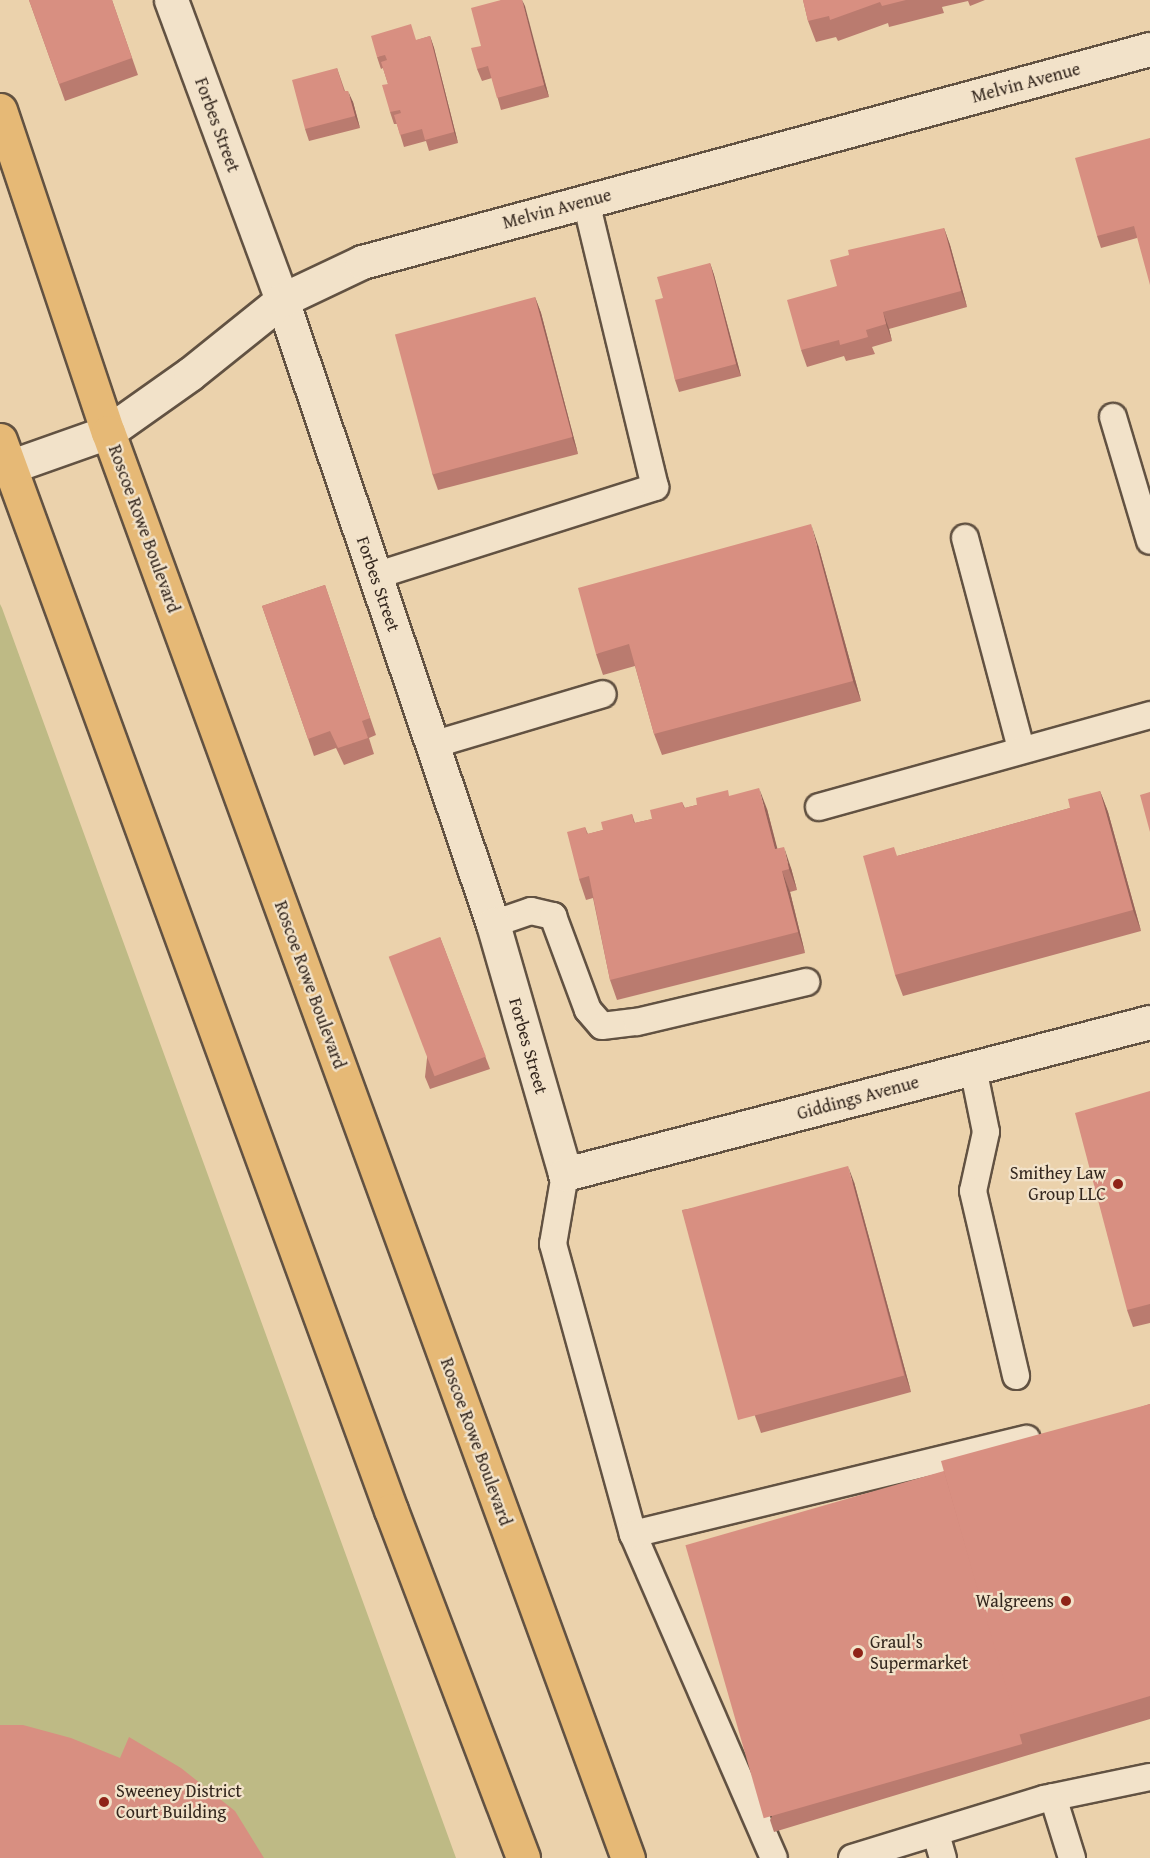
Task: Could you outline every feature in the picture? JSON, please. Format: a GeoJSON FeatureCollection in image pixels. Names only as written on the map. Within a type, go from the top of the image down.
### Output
{"type":"FeatureCollection","features":[{"type":"Feature","properties":{"kind":"main road","name":"Roscoe Rowe Boulevard"},"geometry":{"type":"LineString","coordinates":[[0,110],[108,432],[628,1858]]}},
{"type":"Feature","properties":{"kind":"main road"},"geometry":{"type":"LineString","coordinates":[[3,459],[523,1858]]}},
{"type":"Feature","properties":{"kind":"street","name":"Forbes Street"},"geometry":{"type":"LineString","coordinates":[[171,0],[282,300],[493,924],[566,1174]]}},
{"type":"Feature","properties":{"kind":"street","name":"Melvin Avenue"},"geometry":{"type":"LineString","coordinates":[[3,459],[108,432],[190,374],[282,300],[362,262],[1150,49]]}},
{"type":"Feature","properties":{"kind":"street","name":"Giddings Avenue"},"geometry":{"type":"LineString","coordinates":[[566,1174],[1150,1022]]}},
{"type":"Feature","properties":{"kind":"lane"},"geometry":{"type":"LineString","coordinates":[[375,576],[655,487],[586,201]]}},
{"type":"Feature","properties":{"kind":"lane"},"geometry":{"type":"LineString","coordinates":[[1113,417],[1150,541]]}},
{"type":"Feature","properties":{"kind":"lane"},"geometry":{"type":"LineString","coordinates":[[965,538],[1021,749]]}},
{"type":"Feature","properties":{"kind":"lane"},"geometry":{"type":"LineString","coordinates":[[432,745],[603,694]]}},
{"type":"Feature","properties":{"kind":"lane"},"geometry":{"type":"LineString","coordinates":[[819,807],[1021,749],[1150,716]]}},
{"type":"Feature","properties":{"kind":"lane"},"geometry":{"type":"LineString","coordinates":[[493,924],[531,911],[553,916],[588,1010],[602,1026],[637,1022],[806,982]]}},
{"type":"Feature","properties":{"kind":"lane"},"geometry":{"type":"LineString","coordinates":[[973,1068],[986,1132],[973,1191],[1016,1376]]}},
{"type":"Feature","properties":{"kind":"lane"},"geometry":{"type":"LineString","coordinates":[[566,1174],[553,1244],[633,1534],[774,1858]]}},
{"type":"Feature","properties":{"kind":"lane"},"geometry":{"type":"LineString","coordinates":[[633,1534],[1047,1434]]}},
{"type":"Feature","properties":{"kind":"lane"},"geometry":{"type":"LineString","coordinates":[[852,1858],[939,1846],[1053,1797],[1150,1777]]}},
{"type":"Feature","properties":{"kind":"lane"},"geometry":{"type":"LineString","coordinates":[[1053,1797],[1072,1858]]}},
{"type":"Feature","properties":{"kind":"shaded area"},"geometry":{"type":"Polygon","coordinates":[[[0,604],[456,1858],[259,1858],[127,1779],[0,1746],[0,604]]]}},
{"type":"Feature","properties":{"kind":"building"},"geometry":{"type":"Polygon","coordinates":[[[29,0],[112,0],[132,58],[59,84],[29,0]]]}},
{"type":"Feature","properties":{"kind":"building"},"geometry":{"type":"Polygon","coordinates":[[[501,0],[522,0],[544,85],[497,98],[488,66],[477,69],[471,48],[481,46],[471,8],[501,0]]]}},
{"type":"Feature","properties":{"kind":"building"},"geometry":{"type":"Polygon","coordinates":[[[803,0],[906,0],[882,6],[880,2],[830,20],[829,16],[808,21],[803,0]]]}},
{"type":"Feature","properties":{"kind":"building"},"geometry":{"type":"Polygon","coordinates":[[[411,24],[416,40],[430,36],[454,132],[425,140],[422,129],[400,135],[394,115],[401,113],[400,110],[390,112],[382,85],[388,84],[381,62],[387,60],[385,55],[377,57],[371,36],[411,24]]]}},
{"type":"Feature","properties":{"kind":"building"},"geometry":{"type":"Polygon","coordinates":[[[337,68],[344,91],[348,91],[355,116],[305,129],[292,80],[337,68]]]}},
{"type":"Feature","properties":{"kind":"building"},"geometry":{"type":"Polygon","coordinates":[[[1150,138],[1150,285],[1134,226],[1097,236],[1075,158],[1150,138]]]}},
{"type":"Feature","properties":{"kind":"building"},"geometry":{"type":"Polygon","coordinates":[[[944,228],[961,291],[883,312],[886,324],[866,330],[868,337],[840,345],[839,340],[801,350],[787,300],[837,286],[830,260],[849,255],[848,250],[944,228]]]}},
{"type":"Feature","properties":{"kind":"building"},"geometry":{"type":"Polygon","coordinates":[[[710,263],[736,364],[675,380],[655,300],[663,298],[657,277],[710,263]]]}},
{"type":"Feature","properties":{"kind":"building"},"geometry":{"type":"Polygon","coordinates":[[[535,297],[573,437],[432,475],[395,335],[535,297]]]}},
{"type":"Feature","properties":{"kind":"building"},"geometry":{"type":"Polygon","coordinates":[[[811,524],[853,681],[654,734],[629,644],[596,654],[578,588],[811,524]]]}},
{"type":"Feature","properties":{"kind":"building"},"geometry":{"type":"Polygon","coordinates":[[[325,585],[370,718],[362,721],[368,738],[338,748],[330,731],[308,739],[262,606],[325,585]]]}},
{"type":"Feature","properties":{"kind":"building"},"geometry":{"type":"Polygon","coordinates":[[[759,788],[775,849],[784,847],[789,869],[782,871],[798,932],[610,980],[589,876],[579,879],[567,832],[585,827],[587,834],[603,830],[601,822],[632,814],[634,823],[652,819],[650,810],[682,802],[684,808],[697,805],[696,798],[728,790],[729,796],[759,788]]]}},
{"type":"Feature","properties":{"kind":"building"},"geometry":{"type":"Polygon","coordinates":[[[1100,791],[1133,910],[895,975],[863,856],[894,847],[897,856],[1070,808],[1068,799],[1100,791]]]}},
{"type":"Feature","properties":{"kind":"building"},"geometry":{"type":"Polygon","coordinates":[[[1150,792],[1150,832],[1140,795],[1150,792]]]}},
{"type":"Feature","properties":{"kind":"building"},"geometry":{"type":"Polygon","coordinates":[[[440,937],[486,1056],[435,1076],[389,957],[440,937]]]}},
{"type":"Feature","properties":{"kind":"building"},"geometry":{"type":"Polygon","coordinates":[[[1150,1091],[1150,1304],[1127,1310],[1075,1113],[1150,1091]]]}},
{"type":"Feature","properties":{"kind":"building"},"geometry":{"type":"Polygon","coordinates":[[[848,1166],[904,1376],[738,1420],[682,1211],[848,1166]]]}},
{"type":"Feature","properties":{"kind":"building","name":"Walgreens"},"geometry":{"type":"Polygon","coordinates":[[[1150,1404],[1150,1696],[1018,1735],[941,1461],[1150,1404]]]}},
{"type":"Feature","properties":{"kind":"building","name":"Graul's Supermarket"},"geometry":{"type":"Polygon","coordinates":[[[944,1471],[1022,1744],[764,1818],[685,1545],[944,1471]]]}},
{"type":"Feature","properties":{"kind":"building","name":"Sweeney District Court Building"},"geometry":{"type":"Polygon","coordinates":[[[0,1725],[23,1725],[71,1738],[120,1758],[129,1737],[181,1768],[235,1811],[264,1858],[0,1858],[0,1725]]]}},
{"type":"Feature","properties":{"kind":"place","name":"Smithey Law Group LLC"},"geometry":{"type":"Point","coordinates":[1118,1184]}},
{"type":"Feature","properties":{"kind":"place","name":"Walgreens"},"geometry":{"type":"Point","coordinates":[1066,1601]}},
{"type":"Feature","properties":{"kind":"place","name":"Graul's Supermarket"},"geometry":{"type":"Point","coordinates":[858,1653]}},
{"type":"Feature","properties":{"kind":"place","name":"Sweeney District Court Building"},"geometry":{"type":"Point","coordinates":[104,1802]}}]}
